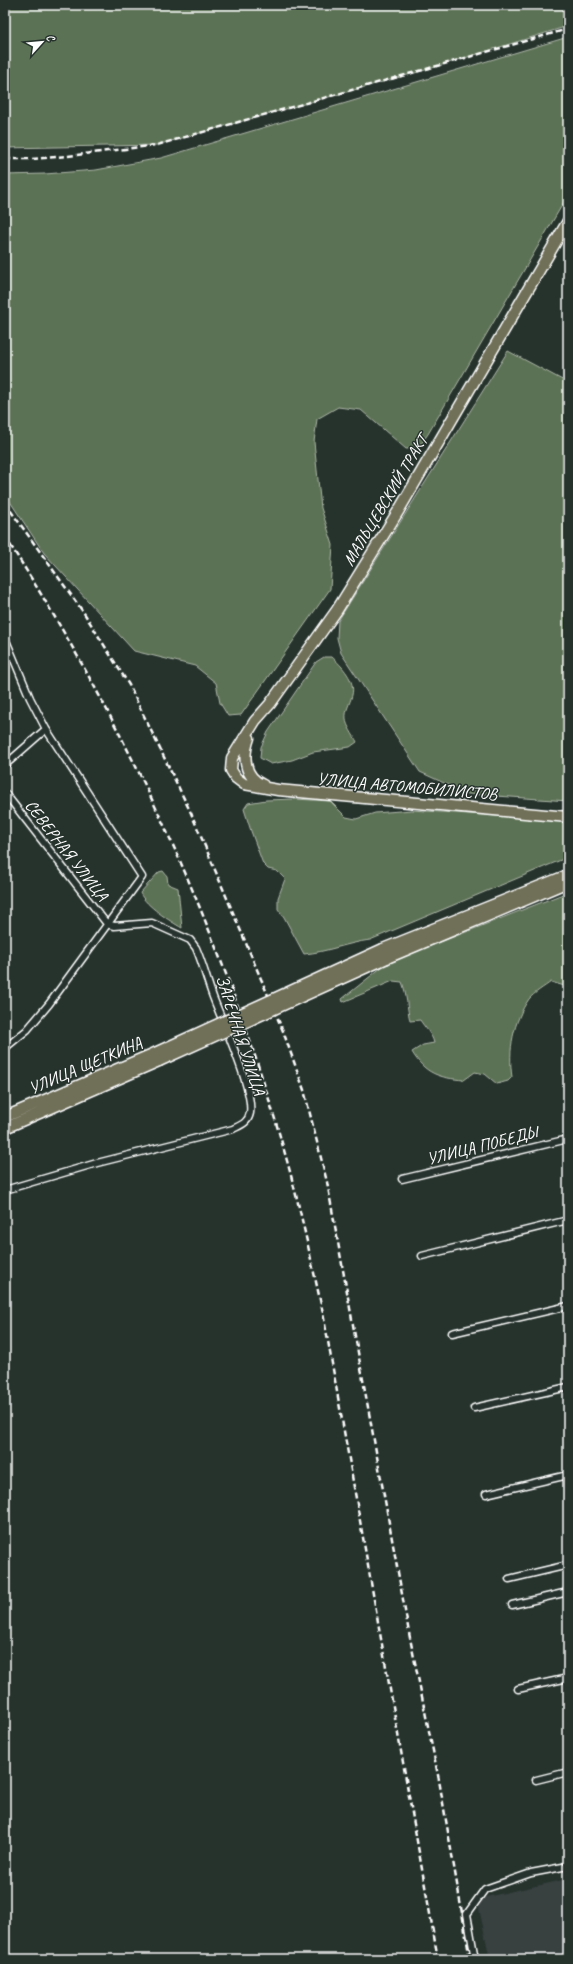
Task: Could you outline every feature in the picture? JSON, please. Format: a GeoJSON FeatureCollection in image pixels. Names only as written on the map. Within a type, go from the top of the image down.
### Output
{"type":"FeatureCollection","features":[{"type":"Feature","properties":{"kind":"main road","name":"МАЛЬЦЕВСКИЙ ТРАКТ"},"geometry":{"type":"LineString","coordinates":[[242,748],[255,722],[270,704],[337,610],[399,510],[568,222]]}},
{"type":"Feature","properties":{"kind":"main road"},"geometry":{"type":"LineString","coordinates":[[242,748],[232,758],[231,770],[242,783],[250,775]]}},
{"type":"Feature","properties":{"kind":"main road"},"geometry":{"type":"LineString","coordinates":[[242,748],[245,763],[252,779],[260,784],[278,790]]}},
{"type":"Feature","properties":{"kind":"main road","name":"УЛИЦА АВТОМОБИЛИСТОВ"},"geometry":{"type":"LineString","coordinates":[[242,783],[278,790],[568,817]]}},
{"type":"Feature","properties":{"kind":"main road"},"geometry":{"type":"LineString","coordinates":[[5,1128],[157,1057],[385,954],[568,875]]}},
{"type":"Feature","properties":{"kind":"main road"},"geometry":{"type":"LineString","coordinates":[[385,954],[568,882]]}},
{"type":"Feature","properties":{"kind":"main road","name":"УЛИЦА ЩЕТКИНА"},"geometry":{"type":"LineString","coordinates":[[5,1117],[157,1057]]}},
{"type":"Feature","properties":{"kind":"street"},"geometry":{"type":"LineString","coordinates":[[5,638],[7,650],[46,729],[142,877],[49,1004],[27,1030],[5,1048]]}},
{"type":"Feature","properties":{"kind":"street"},"geometry":{"type":"LineString","coordinates":[[5,765],[46,729]]}},
{"type":"Feature","properties":{"kind":"street","name":"СЕВЕРНАЯ УЛИЦА"},"geometry":{"type":"LineString","coordinates":[[5,793],[107,924]]}},
{"type":"Feature","properties":{"kind":"street","name":"ЗАРЕЧНАЯ УЛИЦА"},"geometry":{"type":"LineString","coordinates":[[5,1190],[98,1163],[233,1128],[244,1124],[248,1119],[250,1100],[240,1068],[196,948],[190,940],[152,923],[114,926],[107,924]]}},
{"type":"Feature","properties":{"kind":"street","name":"УЛИЦА ПОБЕДЫ"},"geometry":{"type":"LineString","coordinates":[[402,1179],[568,1139]]}},
{"type":"Feature","properties":{"kind":"street"},"geometry":{"type":"LineString","coordinates":[[422,1256],[568,1220]]}},
{"type":"Feature","properties":{"kind":"street"},"geometry":{"type":"LineString","coordinates":[[452,1333],[568,1306]]}},
{"type":"Feature","properties":{"kind":"street"},"geometry":{"type":"LineString","coordinates":[[474,1408],[568,1387]]}},
{"type":"Feature","properties":{"kind":"street"},"geometry":{"type":"LineString","coordinates":[[486,1494],[568,1475]]}},
{"type":"Feature","properties":{"kind":"street"},"geometry":{"type":"LineString","coordinates":[[509,1579],[568,1565]]}},
{"type":"Feature","properties":{"kind":"street"},"geometry":{"type":"LineString","coordinates":[[512,1605],[568,1592]]}},
{"type":"Feature","properties":{"kind":"street"},"geometry":{"type":"LineString","coordinates":[[518,1689],[568,1678]]}},
{"type":"Feature","properties":{"kind":"street"},"geometry":{"type":"LineString","coordinates":[[536,1780],[568,1772]]}},
{"type":"Feature","properties":{"kind":"street"},"geometry":{"type":"LineString","coordinates":[[475,1959],[467,1914],[485,1888],[531,1873],[568,1866]]}},
{"type":"Feature","properties":{"kind":"shaded area"},"geometry":{"type":"Polygon","coordinates":[[[568,1879],[568,1959],[490,1959],[477,1899],[568,1879]]]}},
{"type":"Feature","properties":{"kind":"green space"},"geometry":{"type":"Polygon","coordinates":[[[5,5],[568,5],[568,26],[429,69],[157,145],[5,148],[5,5]]]}},
{"type":"Feature","properties":{"kind":"green space"},"geometry":{"type":"Polygon","coordinates":[[[568,37],[568,195],[428,434],[418,448],[406,449],[361,410],[338,407],[317,419],[314,442],[321,508],[333,545],[330,589],[241,715],[228,716],[220,703],[216,683],[195,666],[134,651],[44,553],[5,494],[5,175],[96,170],[161,158],[568,37]]]}},
{"type":"Feature","properties":{"kind":"green space"},"geometry":{"type":"Polygon","coordinates":[[[508,351],[568,383],[568,801],[468,794],[420,772],[341,653],[337,638],[338,621],[508,351]]]}},
{"type":"Feature","properties":{"kind":"green space"},"geometry":{"type":"Polygon","coordinates":[[[324,657],[332,657],[344,669],[352,684],[353,690],[346,713],[346,721],[357,742],[350,747],[313,752],[292,760],[271,764],[260,758],[261,747],[268,732],[316,662],[324,657]]]}},
{"type":"Feature","properties":{"kind":"green space"},"geometry":{"type":"Polygon","coordinates":[[[295,799],[330,801],[346,817],[356,819],[375,813],[412,810],[568,821],[568,857],[370,940],[304,954],[278,909],[278,898],[285,879],[277,871],[268,869],[263,864],[244,809],[248,803],[266,800],[295,799]]]}},
{"type":"Feature","properties":{"kind":"green space"},"geometry":{"type":"Polygon","coordinates":[[[163,871],[167,876],[168,884],[178,888],[182,928],[147,903],[140,893],[159,872],[163,871]]]}},
{"type":"Feature","properties":{"kind":"green space"},"geometry":{"type":"Polygon","coordinates":[[[568,892],[568,987],[551,982],[536,992],[529,999],[519,1017],[513,1036],[511,1047],[512,1077],[508,1081],[497,1084],[485,1074],[475,1072],[464,1080],[448,1078],[434,1074],[422,1065],[412,1052],[423,1045],[434,1043],[430,1034],[420,1020],[410,1021],[402,982],[393,981],[343,1002],[342,999],[387,963],[568,892]]]}},
{"type":"Feature","properties":{"kind":"railway"},"geometry":{"type":"LineString","coordinates":[[5,159],[32,159],[68,156],[157,145],[568,29]]}},
{"type":"Feature","properties":{"kind":"railway"},"geometry":{"type":"LineString","coordinates":[[5,503],[84,613],[129,685],[191,813],[283,1031],[304,1090],[327,1182],[410,1638],[439,1780],[470,1959]]}},
{"type":"Feature","properties":{"kind":"railway"},"geometry":{"type":"LineString","coordinates":[[5,537],[51,610],[94,686],[134,763],[206,922],[237,1003],[264,1085],[294,1186],[323,1313],[438,1959]]}}]}
